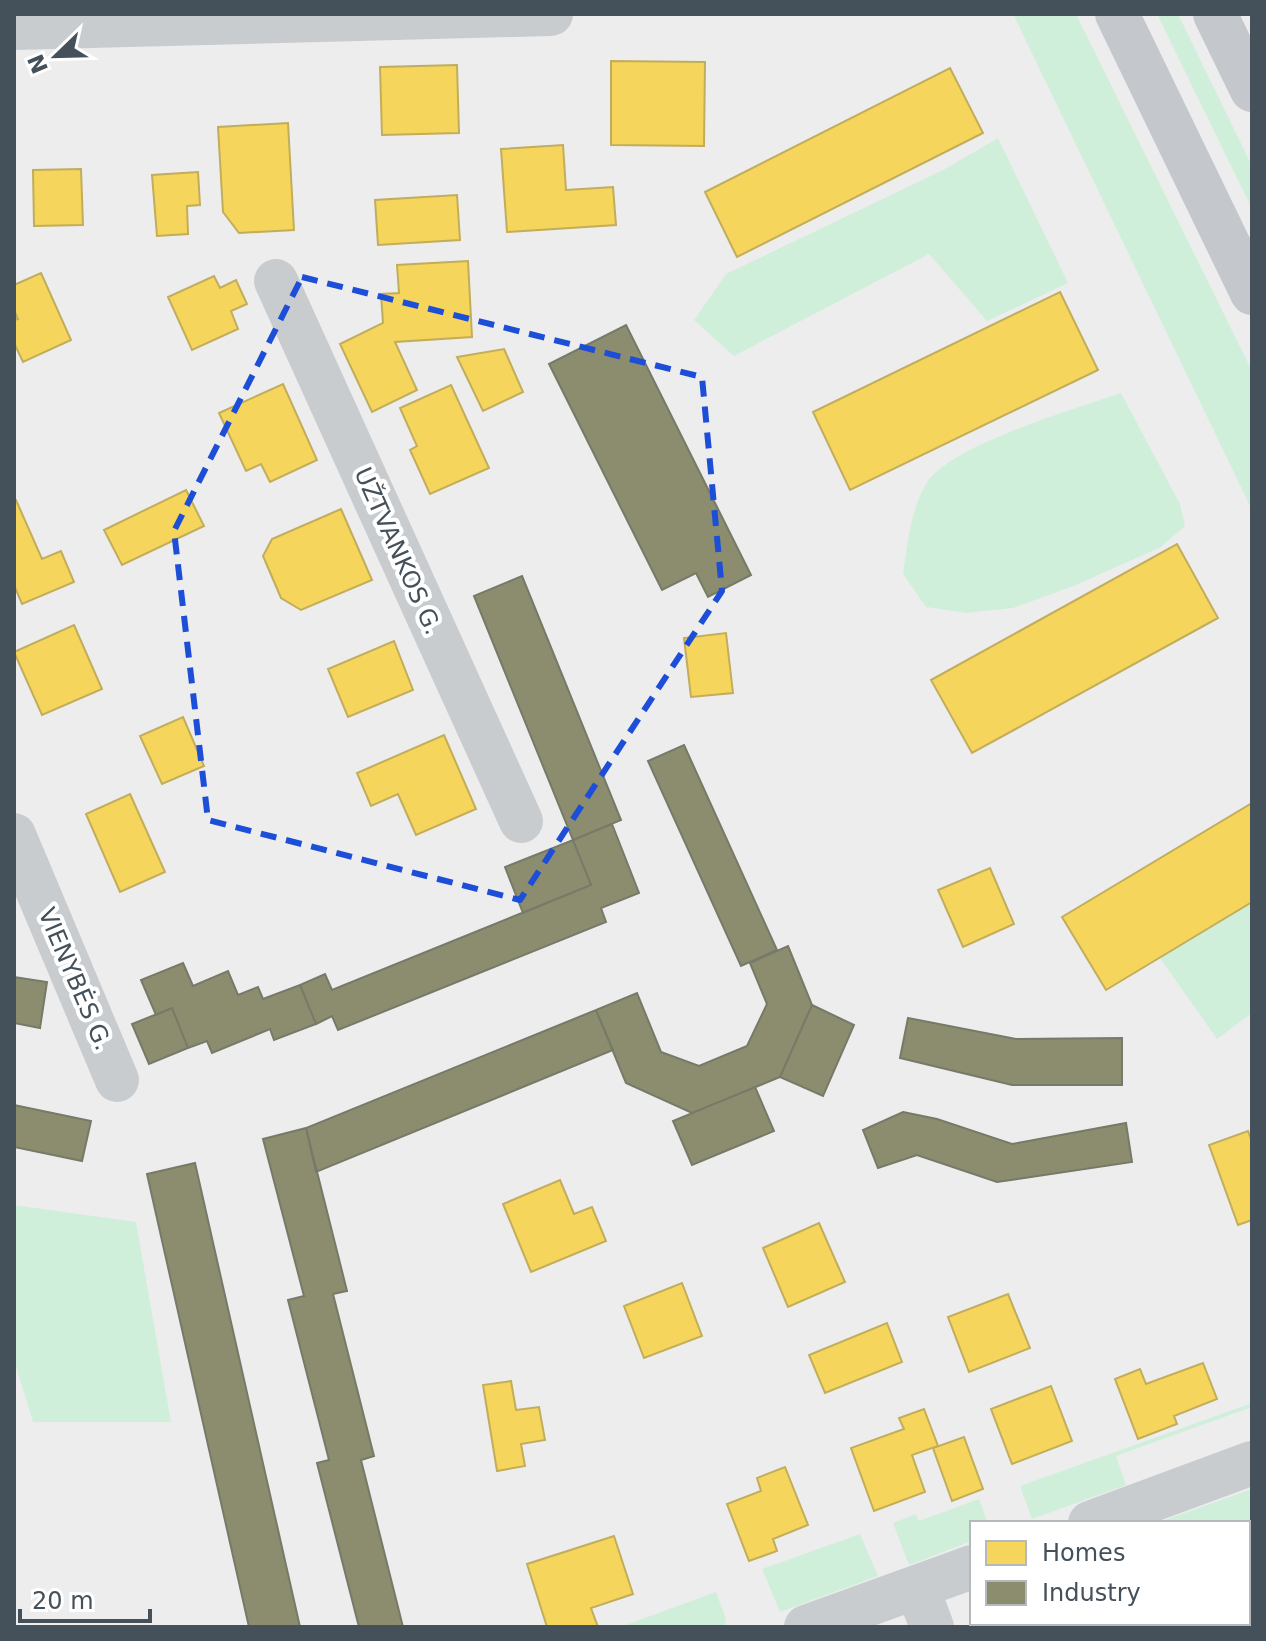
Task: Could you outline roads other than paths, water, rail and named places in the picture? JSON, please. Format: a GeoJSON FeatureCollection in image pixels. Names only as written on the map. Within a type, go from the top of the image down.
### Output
{"type":"FeatureCollection","features":[{"type":"Feature","properties":{"kind":"main road"},"geometry":{"type":"LineString","coordinates":[[1117,14],[1252,293]]}},
{"type":"Feature","properties":{"kind":"main road"},"geometry":{"type":"LineString","coordinates":[[1215,14],[1252,90]]}},
{"type":"Feature","properties":{"kind":"street"},"geometry":{"type":"LineString","coordinates":[[14,28],[551,14]]}},
{"type":"Feature","properties":{"kind":"street","name":"UŽTVANKOS G."},"geometry":{"type":"LineString","coordinates":[[276,281],[521,821]]}},
{"type":"Feature","properties":{"kind":"street","name":"VIENYBĖS G."},"geometry":{"type":"LineString","coordinates":[[14,835],[117,1080]]}},
{"type":"Feature","properties":{"kind":"street"},"geometry":{"type":"LineString","coordinates":[[1095,1521],[1252,1463]]}},
{"type":"Feature","properties":{"kind":"street"},"geometry":{"type":"LineString","coordinates":[[806,1627],[970,1568]]}},
{"type":"Feature","properties":{"kind":"street"},"geometry":{"type":"LineString","coordinates":[[917,1587],[932,1627]]}}]}
